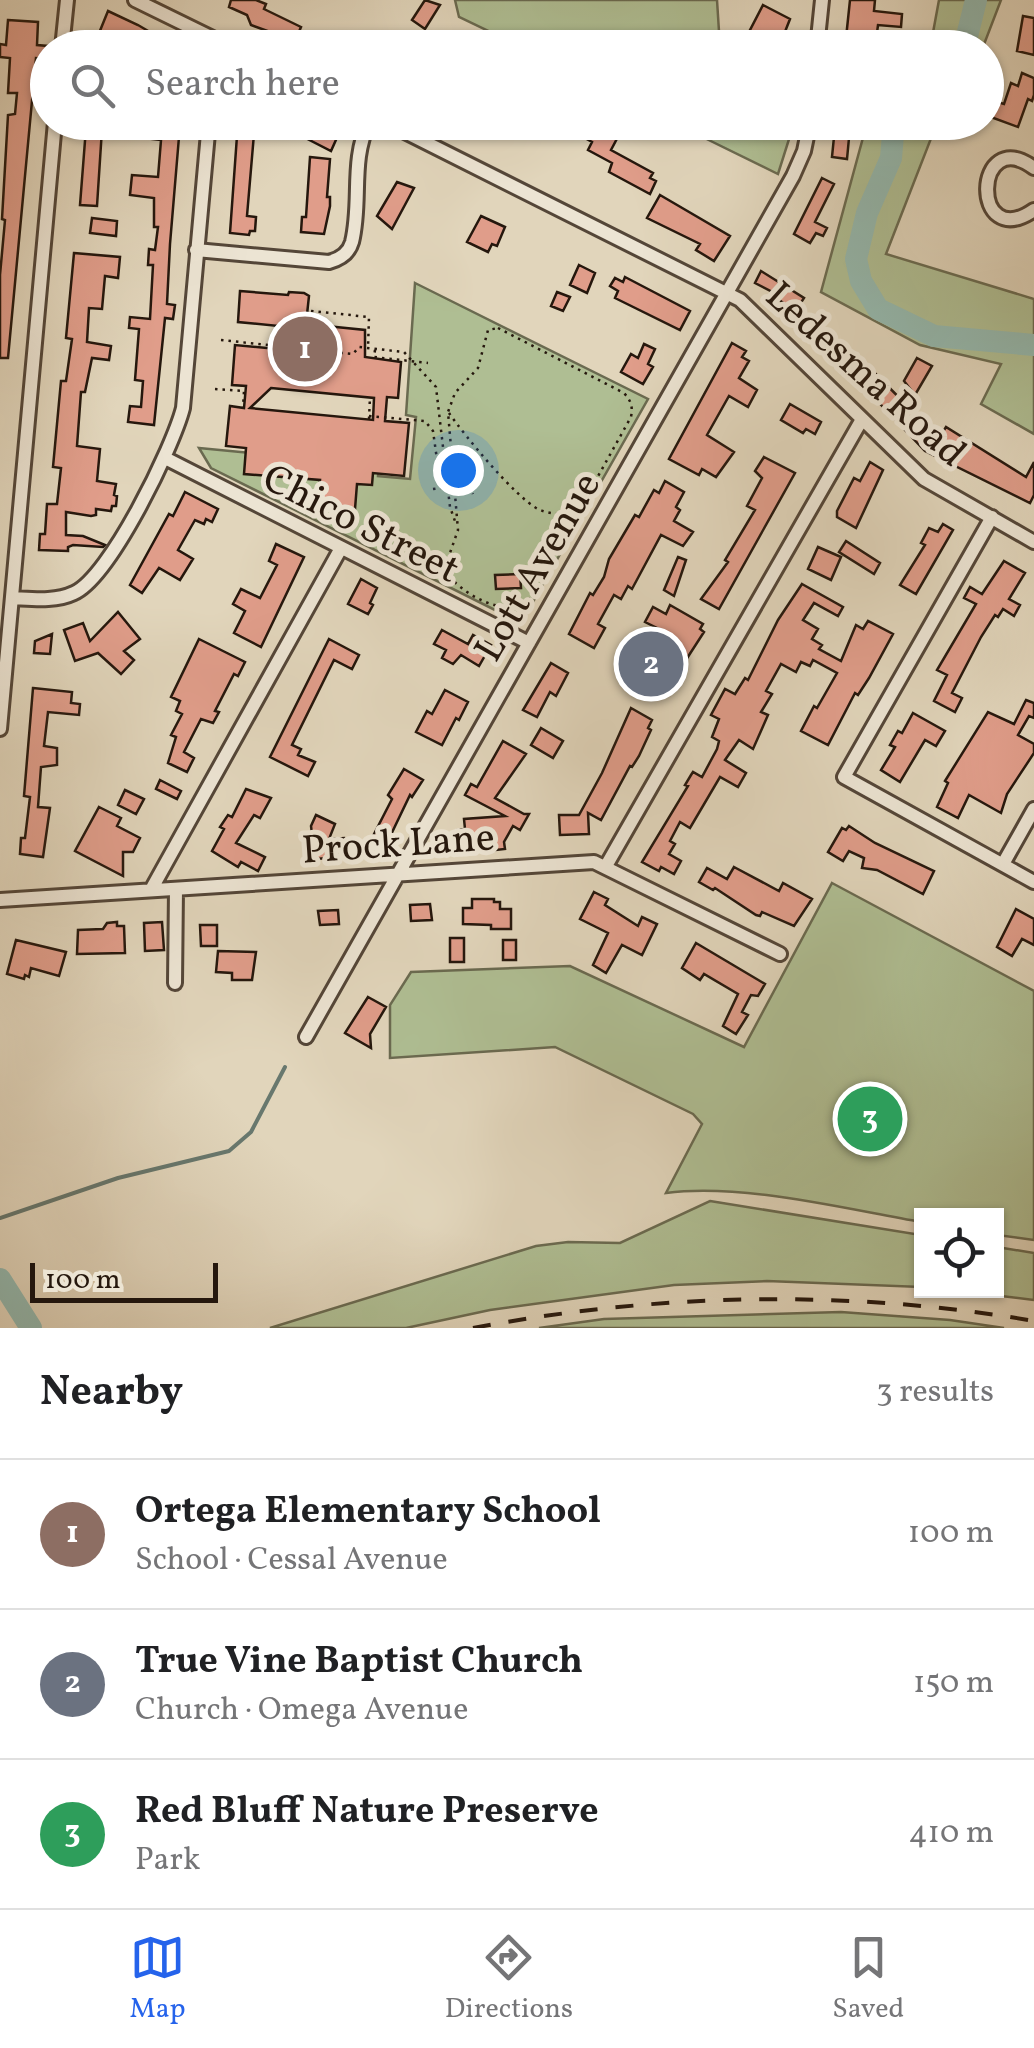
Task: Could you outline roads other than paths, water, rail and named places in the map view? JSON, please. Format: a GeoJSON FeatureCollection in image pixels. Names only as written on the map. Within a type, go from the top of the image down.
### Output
{"type":"FeatureCollection","features":[{"type":"Feature","properties":{"kind":"street"},"geometry":{"type":"LineString","coordinates":[[64,30],[68,0]]}},
{"type":"Feature","properties":{"kind":"street"},"geometry":{"type":"LineString","coordinates":[[135,0],[195,30]]}},
{"type":"Feature","properties":{"kind":"street"},"geometry":{"type":"LineString","coordinates":[[819,30],[822,0]]}},
{"type":"Feature","properties":{"kind":"street"},"geometry":{"type":"LineString","coordinates":[[0,729],[53,140]]}},
{"type":"Feature","properties":{"kind":"street"},"geometry":{"type":"LineString","coordinates":[[12,598],[53,599],[77,592],[105,563],[166,458],[183,408],[206,140]]}},
{"type":"Feature","properties":{"kind":"street"},"geometry":{"type":"LineString","coordinates":[[196,250],[329,262],[342,257],[352,243],[358,151],[362,140]]}},
{"type":"Feature","properties":{"kind":"street","name":"Ledesma Road"},"geometry":{"type":"LineString","coordinates":[[421,140],[747,306],[924,479],[1034,542]]}},
{"type":"Feature","properties":{"kind":"street","name":"Lott Avenue"},"geometry":{"type":"LineString","coordinates":[[306,1037],[793,176],[806,140]]}},
{"type":"Feature","properties":{"kind":"street"},"geometry":{"type":"LineString","coordinates":[[1032,162],[1000,163],[986,178],[984,188],[986,198],[998,213],[1016,218],[1034,210]]}},
{"type":"Feature","properties":{"kind":"street"},"geometry":{"type":"LineString","coordinates":[[606,866],[861,420]]}},
{"type":"Feature","properties":{"kind":"street","name":"Chico Street"},"geometry":{"type":"LineString","coordinates":[[166,458],[529,643]]}},
{"type":"Feature","properties":{"kind":"street"},"geometry":{"type":"LineString","coordinates":[[992,517],[844,777],[1034,882]]}},
{"type":"Feature","properties":{"kind":"street"},"geometry":{"type":"LineString","coordinates":[[150,890],[342,548]]}},
{"type":"Feature","properties":{"kind":"street"},"geometry":{"type":"LineString","coordinates":[[1003,864],[1034,809]]}},
{"type":"Feature","properties":{"kind":"street","name":"Prock Lane"},"geometry":{"type":"LineString","coordinates":[[0,900],[594,862],[780,954]]}},
{"type":"Feature","properties":{"kind":"street"},"geometry":{"type":"LineString","coordinates":[[175,984],[176,889]]}},
{"type":"Feature","properties":{"kind":"waterway"},"geometry":{"type":"LineString","coordinates":[[968,30],[976,0]]}},
{"type":"Feature","properties":{"kind":"waterway"},"geometry":{"type":"LineString","coordinates":[[892,140],[891,158],[867,213],[856,259],[861,281],[878,309],[934,336],[1034,345]]}},
{"type":"Feature","properties":{"kind":"waterway"},"geometry":{"type":"LineString","coordinates":[[0,1218],[118,1178],[229,1151],[251,1132],[285,1067]]}},
{"type":"Feature","properties":{"kind":"waterway"},"geometry":{"type":"LineString","coordinates":[[0,1279],[31,1328]]}},
{"type":"Feature","properties":{"kind":"railway"},"geometry":{"type":"LineString","coordinates":[[473,1328],[612,1308],[754,1299],[895,1304],[1034,1321]]}},
{"type":"Feature","properties":{"kind":"place","name":"Ortega Elementary School"},"geometry":{"type":"Point","coordinates":[305,349]}},
{"type":"Feature","properties":{"kind":"place","name":"True Vine Baptist Church"},"geometry":{"type":"Point","coordinates":[651,664]}},
{"type":"Feature","properties":{"kind":"place","name":"Red Bluff Nature Preserve"},"geometry":{"type":"Point","coordinates":[870,1119]}}]}
